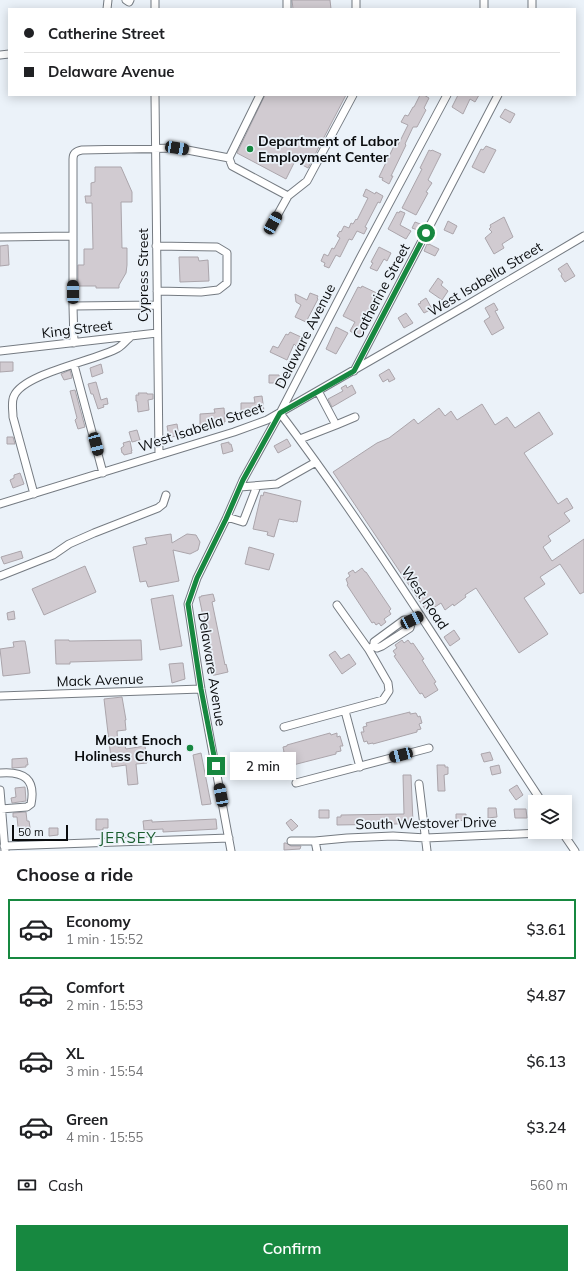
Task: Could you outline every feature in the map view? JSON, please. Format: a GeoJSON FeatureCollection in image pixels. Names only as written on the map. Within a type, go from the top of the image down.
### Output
{"type":"FeatureCollection","features":[{"type":"Feature","properties":{"kind":"street"},"geometry":{"type":"LineString","coordinates":[[126,0],[129,2],[130,0]]}},
{"type":"Feature","properties":{"kind":"street","name":"Cypress Street"},"geometry":{"type":"LineString","coordinates":[[155,96],[159,455]]}},
{"type":"Feature","properties":{"kind":"street"},"geometry":{"type":"LineString","coordinates":[[260,96],[229,158],[232,166],[288,196]]}},
{"type":"Feature","properties":{"kind":"street"},"geometry":{"type":"LineString","coordinates":[[273,223],[288,196],[307,181],[352,96]]}},
{"type":"Feature","properties":{"kind":"street","name":"Delaware Avenue"},"geometry":{"type":"LineString","coordinates":[[231,851],[201,689],[188,604],[197,578],[240,487],[280,413],[355,266],[446,96]]}},
{"type":"Feature","properties":{"kind":"street","name":"Catherine Street"},"geometry":{"type":"LineString","coordinates":[[354,371],[497,96]]}},
{"type":"Feature","properties":{"kind":"street"},"geometry":{"type":"LineString","coordinates":[[74,343],[73,159],[75,153],[82,150],[177,148],[229,158]]}},
{"type":"Feature","properties":{"kind":"street"},"geometry":{"type":"LineString","coordinates":[[0,237],[73,236]]}},
{"type":"Feature","properties":{"kind":"street","name":"West Isabella Street"},"geometry":{"type":"LineString","coordinates":[[0,504],[103,473],[268,420],[584,236]]}},
{"type":"Feature","properties":{"kind":"street"},"geometry":{"type":"LineString","coordinates":[[156,246],[217,247],[227,253],[227,283],[218,290],[201,292],[157,291]]}},
{"type":"Feature","properties":{"kind":"street"},"geometry":{"type":"LineString","coordinates":[[73,306],[157,305]]}},
{"type":"Feature","properties":{"kind":"street","name":"King Street"},"geometry":{"type":"LineString","coordinates":[[0,352],[157,333]]}},
{"type":"Feature","properties":{"kind":"street"},"geometry":{"type":"LineString","coordinates":[[34,494],[13,417],[12,402],[18,389],[28,382],[50,372],[74,365],[118,348],[132,336]]}},
{"type":"Feature","properties":{"kind":"street"},"geometry":{"type":"LineString","coordinates":[[74,365],[103,473]]}},
{"type":"Feature","properties":{"kind":"street"},"geometry":{"type":"LineString","coordinates":[[318,391],[336,426]]}},
{"type":"Feature","properties":{"kind":"street","name":"West Road"},"geometry":{"type":"LineString","coordinates":[[280,413],[340,496],[421,616],[537,795]]}},
{"type":"Feature","properties":{"kind":"street"},"geometry":{"type":"LineString","coordinates":[[300,439],[336,426],[355,417]]}},
{"type":"Feature","properties":{"kind":"street"},"geometry":{"type":"LineString","coordinates":[[240,487],[277,484],[316,462]]}},
{"type":"Feature","properties":{"kind":"street"},"geometry":{"type":"LineString","coordinates":[[227,517],[242,522],[256,486]]}},
{"type":"Feature","properties":{"kind":"street"},"geometry":{"type":"LineString","coordinates":[[0,576],[52,554],[69,544],[94,533],[158,508],[163,504],[166,495]]}},
{"type":"Feature","properties":{"kind":"street"},"geometry":{"type":"LineString","coordinates":[[284,727],[383,700],[389,691],[388,683],[371,648],[337,605]]}},
{"type":"Feature","properties":{"kind":"street"},"geometry":{"type":"LineString","coordinates":[[371,648],[382,646],[410,628],[412,620],[421,616]]}},
{"type":"Feature","properties":{"kind":"street","name":"Mack Avenue"},"geometry":{"type":"LineString","coordinates":[[0,696],[201,689]]}},
{"type":"Feature","properties":{"kind":"street"},"geometry":{"type":"LineString","coordinates":[[345,711],[360,767]]}},
{"type":"Feature","properties":{"kind":"street"},"geometry":{"type":"LineString","coordinates":[[296,783],[429,748]]}},
{"type":"Feature","properties":{"kind":"street"},"geometry":{"type":"LineString","coordinates":[[0,773],[12,772],[25,776],[32,786],[33,797],[31,804],[27,807],[1,809]]}},
{"type":"Feature","properties":{"kind":"street"},"geometry":{"type":"LineString","coordinates":[[419,784],[427,851]]}},
{"type":"Feature","properties":{"kind":"street"},"geometry":{"type":"LineString","coordinates":[[0,790],[4,848],[229,838]]}},
{"type":"Feature","properties":{"kind":"street","name":"South Westover Drive"},"geometry":{"type":"LineString","coordinates":[[291,842],[347,838],[426,838],[528,834]]}},
{"type":"Feature","properties":{"kind":"street"},"geometry":{"type":"LineString","coordinates":[[567,839],[575,851]]}},
{"type":"Feature","properties":{"kind":"street"},"geometry":{"type":"LineString","coordinates":[[316,841],[317,851]]}},
{"type":"Feature","properties":{"kind":"building"},"geometry":{"type":"Polygon","coordinates":[[[292,0],[330,0],[331,8],[293,8],[292,0]]]}},
{"type":"Feature","properties":{"kind":"building"},"geometry":{"type":"Polygon","coordinates":[[[265,96],[345,96],[308,168],[295,161],[286,179],[237,153],[265,96]]]}},
{"type":"Feature","properties":{"kind":"building"},"geometry":{"type":"Polygon","coordinates":[[[420,96],[426,96],[429,98],[424,108],[426,110],[417,127],[413,127],[405,144],[406,145],[391,176],[393,176],[389,184],[382,180],[383,178],[379,177],[394,146],[396,147],[396,145],[398,145],[408,125],[401,122],[405,115],[408,116],[420,96]]]}},
{"type":"Feature","properties":{"kind":"building"},"geometry":{"type":"Polygon","coordinates":[[[458,96],[478,96],[475,102],[470,99],[463,114],[452,107],[458,96]]]}},
{"type":"Feature","properties":{"kind":"building"},"geometry":{"type":"Polygon","coordinates":[[[505,109],[515,114],[510,123],[500,117],[505,109]]]}},
{"type":"Feature","properties":{"kind":"building"},"geometry":{"type":"Polygon","coordinates":[[[486,146],[496,150],[484,173],[472,167],[481,149],[483,150],[486,146]]]}},
{"type":"Feature","properties":{"kind":"building"},"geometry":{"type":"Polygon","coordinates":[[[429,150],[441,154],[428,180],[432,183],[426,192],[428,193],[416,215],[402,208],[422,169],[420,168],[429,150]]]}},
{"type":"Feature","properties":{"kind":"building"},"geometry":{"type":"Polygon","coordinates":[[[95,167],[121,167],[132,192],[132,202],[121,202],[122,248],[127,248],[127,265],[126,273],[119,285],[119,288],[78,286],[78,265],[84,265],[84,249],[93,249],[92,203],[86,203],[85,196],[91,196],[91,183],[95,182],[95,167]]]}},
{"type":"Feature","properties":{"kind":"building"},"geometry":{"type":"Polygon","coordinates":[[[366,189],[383,196],[380,203],[378,202],[365,227],[367,228],[364,234],[357,231],[352,240],[349,239],[340,257],[336,255],[329,268],[324,266],[325,263],[321,261],[324,254],[328,256],[332,248],[334,249],[340,238],[337,236],[340,231],[341,232],[344,226],[349,228],[351,223],[353,224],[356,219],[357,220],[368,198],[363,196],[366,189]]]}},
{"type":"Feature","properties":{"kind":"building"},"geometry":{"type":"Polygon","coordinates":[[[400,211],[405,213],[400,225],[411,231],[406,239],[388,229],[397,212],[399,213],[400,211]]]}},
{"type":"Feature","properties":{"kind":"building"},"geometry":{"type":"Polygon","coordinates":[[[504,217],[513,237],[502,244],[504,248],[494,254],[485,238],[492,232],[489,229],[491,227],[490,225],[504,217]]]}},
{"type":"Feature","properties":{"kind":"building"},"geometry":{"type":"Polygon","coordinates":[[[448,221],[457,226],[453,234],[444,230],[448,221]]]}},
{"type":"Feature","properties":{"kind":"building"},"geometry":{"type":"Polygon","coordinates":[[[415,222],[423,225],[420,231],[412,228],[415,222]]]}},
{"type":"Feature","properties":{"kind":"building"},"geometry":{"type":"Polygon","coordinates":[[[427,244],[439,249],[435,256],[424,251],[427,244]]]}},
{"type":"Feature","properties":{"kind":"building"},"geometry":{"type":"Polygon","coordinates":[[[8,245],[9,265],[0,266],[0,246],[8,245]]]}},
{"type":"Feature","properties":{"kind":"building"},"geometry":{"type":"Polygon","coordinates":[[[379,247],[391,253],[387,261],[384,259],[377,271],[370,268],[373,263],[371,262],[379,247]]]}},
{"type":"Feature","properties":{"kind":"building"},"geometry":{"type":"Polygon","coordinates":[[[179,257],[198,257],[199,261],[208,260],[209,281],[180,282],[179,257]]]}},
{"type":"Feature","properties":{"kind":"building"},"geometry":{"type":"Polygon","coordinates":[[[567,263],[575,276],[565,282],[558,269],[567,263]]]}},
{"type":"Feature","properties":{"kind":"building"},"geometry":{"type":"Polygon","coordinates":[[[438,278],[443,282],[441,285],[448,291],[442,300],[429,291],[438,278]]]}},
{"type":"Feature","properties":{"kind":"building"},"geometry":{"type":"Polygon","coordinates":[[[362,286],[381,295],[361,338],[350,331],[355,322],[343,316],[358,287],[361,288],[362,286]]]}},
{"type":"Feature","properties":{"kind":"building"},"geometry":{"type":"Polygon","coordinates":[[[310,293],[318,296],[318,299],[306,322],[295,317],[301,305],[296,302],[295,294],[307,300],[310,293]]]}},
{"type":"Feature","properties":{"kind":"building"},"geometry":{"type":"Polygon","coordinates":[[[426,298],[432,309],[424,313],[418,304],[426,298]]]}},
{"type":"Feature","properties":{"kind":"building"},"geometry":{"type":"Polygon","coordinates":[[[494,303],[498,310],[495,311],[504,328],[492,335],[484,321],[490,317],[485,308],[494,303]]]}},
{"type":"Feature","properties":{"kind":"building"},"geometry":{"type":"Polygon","coordinates":[[[406,313],[413,323],[404,328],[398,318],[406,313]]]}},
{"type":"Feature","properties":{"kind":"building"},"geometry":{"type":"Polygon","coordinates":[[[336,327],[348,333],[336,354],[326,349],[336,327]]]}},
{"type":"Feature","properties":{"kind":"building"},"geometry":{"type":"Polygon","coordinates":[[[290,332],[301,337],[296,346],[294,344],[287,360],[270,352],[273,346],[278,348],[286,334],[288,335],[290,332]]]}},
{"type":"Feature","properties":{"kind":"building"},"geometry":{"type":"Polygon","coordinates":[[[0,362],[13,362],[13,371],[0,372],[0,362]]]}},
{"type":"Feature","properties":{"kind":"building"},"geometry":{"type":"Polygon","coordinates":[[[101,364],[103,373],[92,377],[90,368],[101,364]]]}},
{"type":"Feature","properties":{"kind":"building"},"geometry":{"type":"Polygon","coordinates":[[[389,369],[395,379],[389,382],[388,379],[383,382],[379,375],[389,369]]]}},
{"type":"Feature","properties":{"kind":"building"},"geometry":{"type":"Polygon","coordinates":[[[70,370],[72,378],[64,380],[61,374],[70,370]]]}},
{"type":"Feature","properties":{"kind":"building"},"geometry":{"type":"Polygon","coordinates":[[[269,375],[279,375],[280,383],[269,383],[269,375]]]}},
{"type":"Feature","properties":{"kind":"building"},"geometry":{"type":"Polygon","coordinates":[[[96,382],[101,400],[107,398],[108,404],[103,405],[104,407],[98,409],[88,384],[96,382]]]}},
{"type":"Feature","properties":{"kind":"building"},"geometry":{"type":"Polygon","coordinates":[[[346,385],[347,388],[352,385],[356,393],[332,407],[328,399],[343,391],[341,388],[346,385]]]}},
{"type":"Feature","properties":{"kind":"building"},"geometry":{"type":"Polygon","coordinates":[[[75,390],[85,427],[78,429],[75,420],[77,418],[70,391],[75,390]]]}},
{"type":"Feature","properties":{"kind":"building"},"geometry":{"type":"Polygon","coordinates":[[[138,393],[153,394],[153,399],[148,400],[149,410],[138,412],[136,395],[139,395],[138,393]]]}},
{"type":"Feature","properties":{"kind":"building"},"geometry":{"type":"Polygon","coordinates":[[[262,396],[264,411],[241,413],[241,403],[255,403],[254,397],[262,396]]]}},
{"type":"Feature","properties":{"kind":"building"},"geometry":{"type":"Polygon","coordinates":[[[482,404],[495,425],[507,417],[515,428],[539,412],[553,434],[524,453],[558,504],[567,498],[573,508],[564,513],[570,521],[548,536],[551,541],[543,547],[552,561],[584,539],[584,592],[580,594],[560,564],[540,577],[545,584],[524,598],[548,634],[519,653],[476,588],[465,595],[466,597],[454,606],[453,604],[445,610],[441,603],[427,612],[333,472],[377,443],[389,438],[414,419],[418,424],[439,408],[445,416],[451,411],[457,420],[482,404]]]}},
{"type":"Feature","properties":{"kind":"building"},"geometry":{"type":"Polygon","coordinates":[[[224,408],[224,424],[209,425],[208,429],[200,429],[200,414],[215,413],[214,409],[224,408]]]}},
{"type":"Feature","properties":{"kind":"building"},"geometry":{"type":"Polygon","coordinates":[[[177,424],[179,436],[169,437],[167,426],[177,424]]]}},
{"type":"Feature","properties":{"kind":"building"},"geometry":{"type":"Polygon","coordinates":[[[137,430],[140,440],[132,442],[129,432],[137,430]]]}},
{"type":"Feature","properties":{"kind":"building"},"geometry":{"type":"Polygon","coordinates":[[[7,437],[13,437],[15,444],[7,444],[7,437]]]}},
{"type":"Feature","properties":{"kind":"building"},"geometry":{"type":"Polygon","coordinates":[[[287,439],[291,446],[278,453],[274,446],[287,439]]]}},
{"type":"Feature","properties":{"kind":"building"},"geometry":{"type":"Polygon","coordinates":[[[130,441],[132,453],[124,455],[121,448],[124,446],[123,443],[130,441]]]}},
{"type":"Feature","properties":{"kind":"building"},"geometry":{"type":"Polygon","coordinates":[[[229,442],[233,451],[223,454],[221,444],[229,442]]]}},
{"type":"Feature","properties":{"kind":"building"},"geometry":{"type":"Polygon","coordinates":[[[20,473],[24,484],[13,488],[10,480],[14,478],[14,475],[20,473]]]}},
{"type":"Feature","properties":{"kind":"building"},"geometry":{"type":"Polygon","coordinates":[[[264,492],[301,501],[297,522],[279,519],[274,537],[267,535],[268,532],[253,529],[261,495],[263,496],[264,492]]]}},
{"type":"Feature","properties":{"kind":"building"},"geometry":{"type":"Polygon","coordinates":[[[171,534],[172,543],[187,534],[196,535],[200,542],[198,550],[190,554],[173,550],[179,581],[148,587],[146,581],[140,582],[133,547],[147,544],[145,538],[171,534]]]}},
{"type":"Feature","properties":{"kind":"building"},"geometry":{"type":"Polygon","coordinates":[[[249,547],[274,554],[269,570],[245,564],[249,547]]]}},
{"type":"Feature","properties":{"kind":"building"},"geometry":{"type":"Polygon","coordinates":[[[21,551],[23,558],[4,564],[1,557],[21,551]]]}},
{"type":"Feature","properties":{"kind":"building"},"geometry":{"type":"Polygon","coordinates":[[[85,566],[96,592],[44,615],[32,589],[85,566]]]}},
{"type":"Feature","properties":{"kind":"building"},"geometry":{"type":"Polygon","coordinates":[[[362,568],[391,609],[389,611],[391,614],[384,619],[386,622],[381,626],[379,623],[376,625],[374,622],[372,623],[347,585],[346,579],[350,576],[348,573],[353,570],[355,573],[362,568]]]}},
{"type":"Feature","properties":{"kind":"building"},"geometry":{"type":"Polygon","coordinates":[[[213,594],[215,601],[212,602],[225,665],[226,664],[228,672],[215,675],[213,675],[207,645],[210,644],[199,597],[213,594]]]}},
{"type":"Feature","properties":{"kind":"building"},"geometry":{"type":"Polygon","coordinates":[[[173,595],[182,646],[160,650],[151,599],[173,595]]]}},
{"type":"Feature","properties":{"kind":"building"},"geometry":{"type":"Polygon","coordinates":[[[14,611],[15,619],[8,620],[7,613],[14,611]]]}},
{"type":"Feature","properties":{"kind":"building"},"geometry":{"type":"Polygon","coordinates":[[[454,630],[460,639],[450,646],[444,637],[454,630]]]}},
{"type":"Feature","properties":{"kind":"building"},"geometry":{"type":"Polygon","coordinates":[[[55,640],[141,640],[142,660],[70,662],[70,664],[56,664],[55,640]]]}},
{"type":"Feature","properties":{"kind":"building"},"geometry":{"type":"Polygon","coordinates":[[[402,640],[404,643],[408,640],[411,644],[413,643],[424,659],[422,660],[436,682],[434,683],[438,690],[425,698],[422,693],[420,694],[394,656],[396,655],[393,651],[397,648],[395,645],[402,640]]]}},
{"type":"Feature","properties":{"kind":"building"},"geometry":{"type":"Polygon","coordinates":[[[25,641],[30,673],[3,676],[0,649],[14,647],[13,642],[25,641]]]}},
{"type":"Feature","properties":{"kind":"building"},"geometry":{"type":"Polygon","coordinates":[[[335,651],[341,659],[349,654],[356,664],[342,674],[329,655],[335,651]]]}},
{"type":"Feature","properties":{"kind":"building"},"geometry":{"type":"Polygon","coordinates":[[[183,663],[185,679],[172,683],[169,664],[183,663]]]}},
{"type":"Feature","properties":{"kind":"building"},"geometry":{"type":"Polygon","coordinates":[[[122,697],[126,720],[126,730],[117,731],[118,747],[125,746],[126,749],[145,746],[147,763],[136,764],[138,784],[128,785],[126,765],[112,767],[104,699],[122,697]]]}},
{"type":"Feature","properties":{"kind":"building"},"geometry":{"type":"Polygon","coordinates":[[[410,712],[410,714],[416,713],[418,717],[420,716],[422,723],[419,724],[421,729],[417,730],[417,732],[373,744],[368,744],[367,741],[364,742],[361,732],[364,732],[363,727],[367,726],[366,723],[410,712]]]}},
{"type":"Feature","properties":{"kind":"building"},"geometry":{"type":"Polygon","coordinates":[[[330,733],[331,735],[337,733],[337,737],[340,736],[343,746],[340,746],[341,751],[336,752],[336,754],[293,765],[288,765],[286,761],[283,762],[281,753],[284,752],[283,747],[330,733]]]}},
{"type":"Feature","properties":{"kind":"building"},"geometry":{"type":"Polygon","coordinates":[[[490,752],[493,760],[484,762],[481,754],[490,752]]]}},
{"type":"Feature","properties":{"kind":"building"},"geometry":{"type":"Polygon","coordinates":[[[201,753],[211,804],[202,805],[193,755],[201,753]]]}},
{"type":"Feature","properties":{"kind":"building"},"geometry":{"type":"Polygon","coordinates":[[[27,758],[28,765],[26,765],[26,767],[12,768],[12,759],[27,758]]]}},
{"type":"Feature","properties":{"kind":"building"},"geometry":{"type":"Polygon","coordinates":[[[437,765],[445,765],[445,767],[448,767],[448,774],[444,775],[445,791],[438,791],[437,765]]]}},
{"type":"Feature","properties":{"kind":"building"},"geometry":{"type":"Polygon","coordinates":[[[499,765],[501,773],[492,775],[490,767],[499,765]]]}},
{"type":"Feature","properties":{"kind":"building"},"geometry":{"type":"Polygon","coordinates":[[[403,775],[411,775],[413,823],[337,825],[337,817],[341,817],[341,815],[404,814],[403,775]]]}},
{"type":"Feature","properties":{"kind":"building"},"geometry":{"type":"Polygon","coordinates":[[[517,785],[523,795],[516,800],[509,790],[517,785]]]}},
{"type":"Feature","properties":{"kind":"building"},"geometry":{"type":"Polygon","coordinates":[[[25,787],[26,801],[12,803],[11,798],[16,797],[15,788],[25,787]]]}},
{"type":"Feature","properties":{"kind":"building"},"geometry":{"type":"Polygon","coordinates":[[[488,808],[496,808],[497,817],[488,818],[488,808]]]}},
{"type":"Feature","properties":{"kind":"building"},"geometry":{"type":"Polygon","coordinates":[[[514,809],[526,809],[527,818],[515,818],[514,809]]]}},
{"type":"Feature","properties":{"kind":"building"},"geometry":{"type":"Polygon","coordinates":[[[319,810],[329,810],[329,818],[319,818],[319,810]]]}},
{"type":"Feature","properties":{"kind":"building"},"geometry":{"type":"Polygon","coordinates":[[[26,812],[31,834],[21,835],[17,817],[13,817],[13,813],[26,812]]]}},
{"type":"Feature","properties":{"kind":"building"},"geometry":{"type":"Polygon","coordinates":[[[456,814],[466,814],[466,820],[456,821],[456,814]]]}},
{"type":"Feature","properties":{"kind":"building"},"geometry":{"type":"Polygon","coordinates":[[[96,819],[108,819],[108,828],[96,830],[96,819]]]}},
{"type":"Feature","properties":{"kind":"building"},"geometry":{"type":"Polygon","coordinates":[[[216,819],[217,829],[163,832],[163,829],[144,830],[143,821],[152,820],[152,822],[216,819]]]}},
{"type":"Feature","properties":{"kind":"building"},"geometry":{"type":"Polygon","coordinates":[[[291,819],[298,826],[292,831],[286,823],[291,819]]]}},
{"type":"Feature","properties":{"kind":"building"},"geometry":{"type":"Polygon","coordinates":[[[49,828],[58,828],[58,835],[49,836],[49,828]]]}},
{"type":"Feature","properties":{"kind":"building"},"geometry":{"type":"Polygon","coordinates":[[[284,843],[291,846],[301,846],[300,849],[284,850],[284,843]]]}},
{"type":"Feature","properties":{"kind":"place","name":"Department of Labor Employment Center"},"geometry":{"type":"Point","coordinates":[250,149]}},
{"type":"Feature","properties":{"kind":"place","name":"Mount Enoch Holiness Church"},"geometry":{"type":"Point","coordinates":[190,748]}},
{"type":"Feature","properties":{"kind":"district","name":"JERSEY"},"geometry":{"type":"Point","coordinates":[128,837]}},
{"type":"Feature","properties":{"kind":"route"},"geometry":{"type":"LineString","coordinates":[[216,766],[201,689],[188,604],[197,578],[243,480],[280,413],[354,371],[426,233]]}}]}
